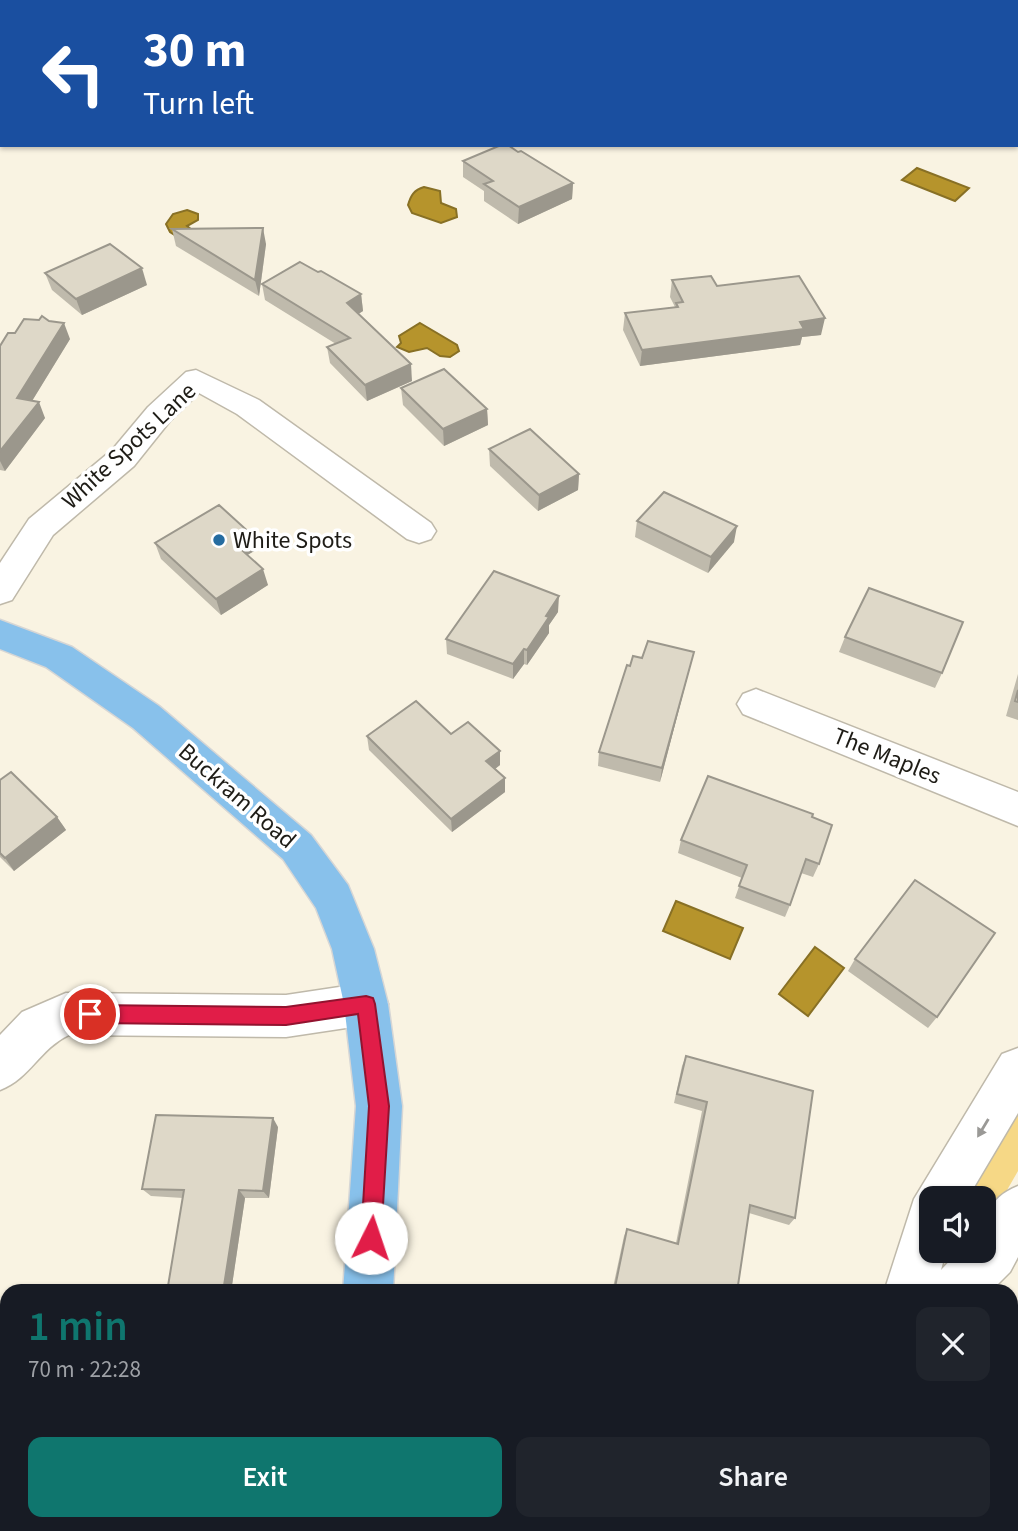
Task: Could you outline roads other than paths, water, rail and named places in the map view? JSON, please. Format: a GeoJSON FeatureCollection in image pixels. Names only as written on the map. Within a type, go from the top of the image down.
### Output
{"type":"FeatureCollection","features":[{"type":"Feature","properties":{"kind":"main road","name":"Buckram Road"},"geometry":{"type":"LineString","coordinates":[[0,634],[59,657],[146,717],[297,847],[333,898],[353,949],[366,1004],[379,1106],[368,1284]]}},
{"type":"Feature","properties":{"kind":"street","name":"White Spots Lane"},"geometry":{"type":"LineString","coordinates":[[0,591],[41,527],[123,458],[159,414],[196,379],[248,407],[419,531]]}},
{"type":"Feature","properties":{"kind":"street","name":"The Maples"},"geometry":{"type":"LineString","coordinates":[[757,704],[1018,809]]}},
{"type":"Feature","properties":{"kind":"street"},"geometry":{"type":"LineString","coordinates":[[0,1068],[38,1027],[66,1014],[286,1016],[366,1004]]}},
{"type":"Feature","properties":{"kind":"street"},"geometry":{"type":"LineString","coordinates":[[948,1186],[1018,1070]]}},
{"type":"Feature","properties":{"kind":"street"},"geometry":{"type":"LineString","coordinates":[[962,1284],[992,1254],[1018,1210]]}},
{"type":"Feature","properties":{"kind":"street"},"geometry":{"type":"LineString","coordinates":[[911,1284],[919,1257]]}},
{"type":"Feature","properties":{"kind":"place","name":"White Spots"},"geometry":{"type":"Point","coordinates":[219,540]}}]}
